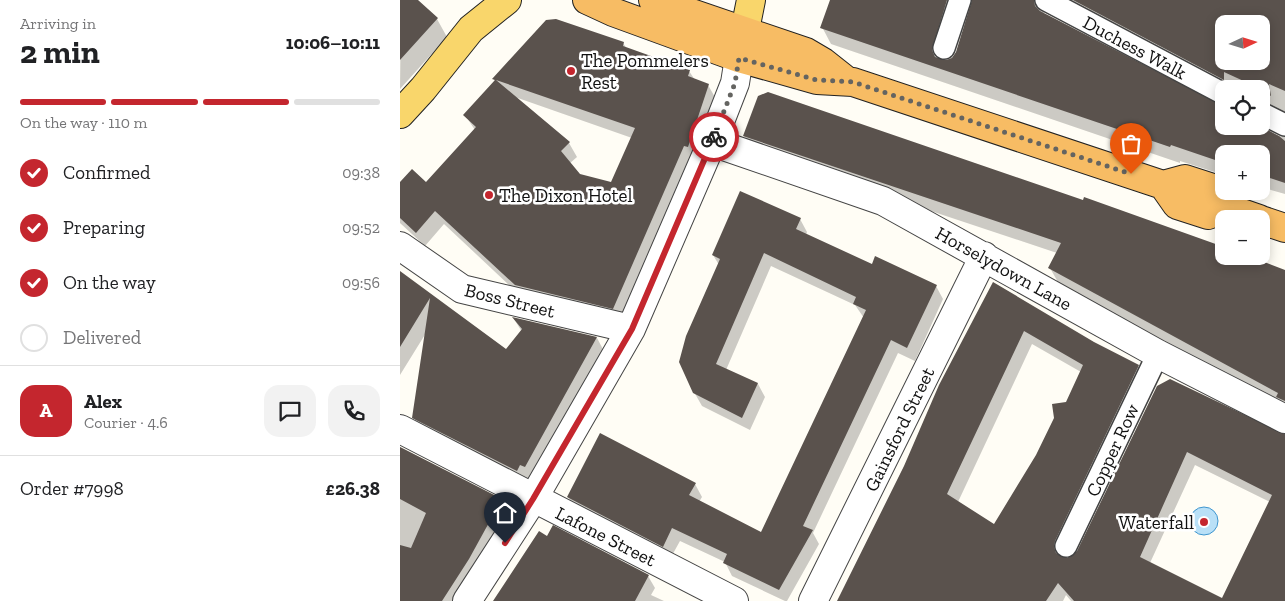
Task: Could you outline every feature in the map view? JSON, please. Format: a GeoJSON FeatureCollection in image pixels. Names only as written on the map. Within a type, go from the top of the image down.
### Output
{"type":"FeatureCollection","features":[{"type":"Feature","properties":{"kind":"highway"},"geometry":{"type":"LineString","coordinates":[[587,0],[614,12],[739,58],[817,80],[847,81],[1162,185],[1185,178],[1216,189],[1227,208],[1233,210]]}},
{"type":"Feature","properties":{"kind":"highway"},"geometry":{"type":"LineString","coordinates":[[653,0],[806,52],[823,62],[847,81]]}},
{"type":"Feature","properties":{"kind":"highway"},"geometry":{"type":"LineString","coordinates":[[1270,223],[1285,228]]}},
{"type":"Feature","properties":{"kind":"main road"},"geometry":{"type":"LineString","coordinates":[[400,114],[423,89],[471,29],[507,0]]}},
{"type":"Feature","properties":{"kind":"main road"},"geometry":{"type":"LineString","coordinates":[[745,30],[751,0]]}},
{"type":"Feature","properties":{"kind":"street"},"geometry":{"type":"LineString","coordinates":[[944,48],[960,0]]}},
{"type":"Feature","properties":{"kind":"street","name":"Duchess Walk"},"geometry":{"type":"LineString","coordinates":[[1046,0],[1215,89]]}},
{"type":"Feature","properties":{"kind":"street"},"geometry":{"type":"LineString","coordinates":[[466,601],[533,499],[632,329],[712,142],[735,83],[739,58]]}},
{"type":"Feature","properties":{"kind":"street"},"geometry":{"type":"LineString","coordinates":[[1270,118],[1285,125]]}},
{"type":"Feature","properties":{"kind":"street","name":"Horselydown Lane"},"geometry":{"type":"LineString","coordinates":[[712,142],[883,200],[1158,354],[1285,419]]}},
{"type":"Feature","properties":{"kind":"street","name":"Boss Street"},"geometry":{"type":"LineString","coordinates":[[400,246],[462,289],[632,329]]}},
{"type":"Feature","properties":{"kind":"street","name":"Gainsford Street"},"geometry":{"type":"LineString","coordinates":[[813,601],[984,256]]}},
{"type":"Feature","properties":{"kind":"street","name":"Copper Row"},"geometry":{"type":"LineString","coordinates":[[1066,546],[1158,354]]}},
{"type":"Feature","properties":{"kind":"street","name":"Lafone Street"},"geometry":{"type":"LineString","coordinates":[[400,429],[734,601]]}},
{"type":"Feature","properties":{"kind":"water","name":"Waterfall"},"geometry":{"type":"Polygon","coordinates":[[[1204,507],[1214,511],[1218,521],[1214,531],[1204,535],[1194,531],[1190,521],[1194,511],[1204,507]]]}},
{"type":"Feature","properties":{"kind":"building"},"geometry":{"type":"Polygon","coordinates":[[[400,0],[418,0],[438,18],[400,60],[400,0]]]}},
{"type":"Feature","properties":{"kind":"building"},"geometry":{"type":"Polygon","coordinates":[[[830,0],[947,0],[932,50],[935,57],[946,60],[952,58],[956,52],[972,0],[1034,0],[1035,6],[1040,11],[1215,101],[1215,135],[1270,135],[1270,131],[1279,136],[1285,141],[1285,183],[1270,178],[1270,145],[1215,145],[1215,160],[1171,145],[1170,147],[820,28],[830,0]]]}},
{"type":"Feature","properties":{"kind":"building"},"geometry":{"type":"Polygon","coordinates":[[[1073,0],[1285,0],[1285,91],[1270,84],[1270,80],[1241,80],[1224,72],[1224,80],[1073,0]]]}},
{"type":"Feature","properties":{"kind":"building","name":"The Dixon Hotel"},"geometry":{"type":"Polygon","coordinates":[[[556,19],[624,42],[623,46],[690,70],[688,76],[709,84],[688,147],[684,146],[613,309],[515,285],[435,211],[416,233],[400,218],[400,182],[412,169],[426,182],[476,127],[463,115],[495,80],[492,79],[546,20],[556,19]],[[496,80],[570,142],[561,151],[580,174],[611,182],[635,128],[496,80]]]}},
{"type":"Feature","properties":{"kind":"building"},"geometry":{"type":"Polygon","coordinates":[[[768,92],[1083,200],[1084,197],[1215,244],[1215,265],[1270,264],[1285,270],[1285,401],[1276,397],[1278,393],[1048,268],[1061,243],[743,136],[758,96],[768,92]]]}},
{"type":"Feature","properties":{"kind":"building"},"geometry":{"type":"Polygon","coordinates":[[[740,191],[801,218],[796,229],[872,264],[875,256],[937,285],[907,348],[891,340],[803,526],[813,530],[779,590],[723,563],[727,554],[672,528],[663,547],[567,497],[600,433],[696,483],[689,495],[761,532],[866,310],[853,304],[856,297],[764,253],[716,364],[758,383],[742,418],[693,393],[679,362],[686,336],[720,259],[712,255],[740,191]]]}},
{"type":"Feature","properties":{"kind":"building"},"geometry":{"type":"Polygon","coordinates":[[[400,271],[506,349],[522,329],[512,317],[597,337],[525,467],[520,465],[517,471],[412,418],[430,298],[400,347],[400,271]]]}},
{"type":"Feature","properties":{"kind":"building"},"geometry":{"type":"Polygon","coordinates":[[[993,282],[1094,342],[1139,365],[1055,541],[1056,553],[1067,558],[1077,551],[1157,386],[1170,379],[1285,434],[1285,601],[1074,601],[1058,583],[1046,601],[837,601],[904,466],[939,385],[993,282]],[[1024,331],[947,494],[994,524],[1036,455],[1054,418],[1052,404],[1066,402],[1083,365],[1024,331]],[[1187,452],[1140,557],[1222,598],[1272,495],[1187,452]]]}},
{"type":"Feature","properties":{"kind":"building"},"geometry":{"type":"Polygon","coordinates":[[[400,447],[502,499],[469,559],[442,601],[400,601],[400,545],[411,548],[426,513],[400,499],[400,447]]]}},
{"type":"Feature","properties":{"kind":"building"},"geometry":{"type":"Polygon","coordinates":[[[553,525],[649,575],[635,601],[493,601],[539,531],[547,536],[553,525]]]}},
{"type":"Feature","properties":{"kind":"way so far"},"geometry":{"type":"LineString","coordinates":[[714,137],[735,83],[739,58],[797,76],[817,80],[853,82],[1131,174]]}},
{"type":"Feature","properties":{"kind":"place","name":"The Pommelers Rest"},"geometry":{"type":"Point","coordinates":[571,71]}},
{"type":"Feature","properties":{"kind":"place","name":"The Dixon Hotel"},"geometry":{"type":"Point","coordinates":[489,195]}},
{"type":"Feature","properties":{"kind":"place","name":"Waterfall"},"geometry":{"type":"Point","coordinates":[1204,522]}},
{"type":"Feature","properties":{"kind":"route"},"geometry":{"type":"LineString","coordinates":[[505,543],[533,499],[632,329],[714,137]]}}]}
